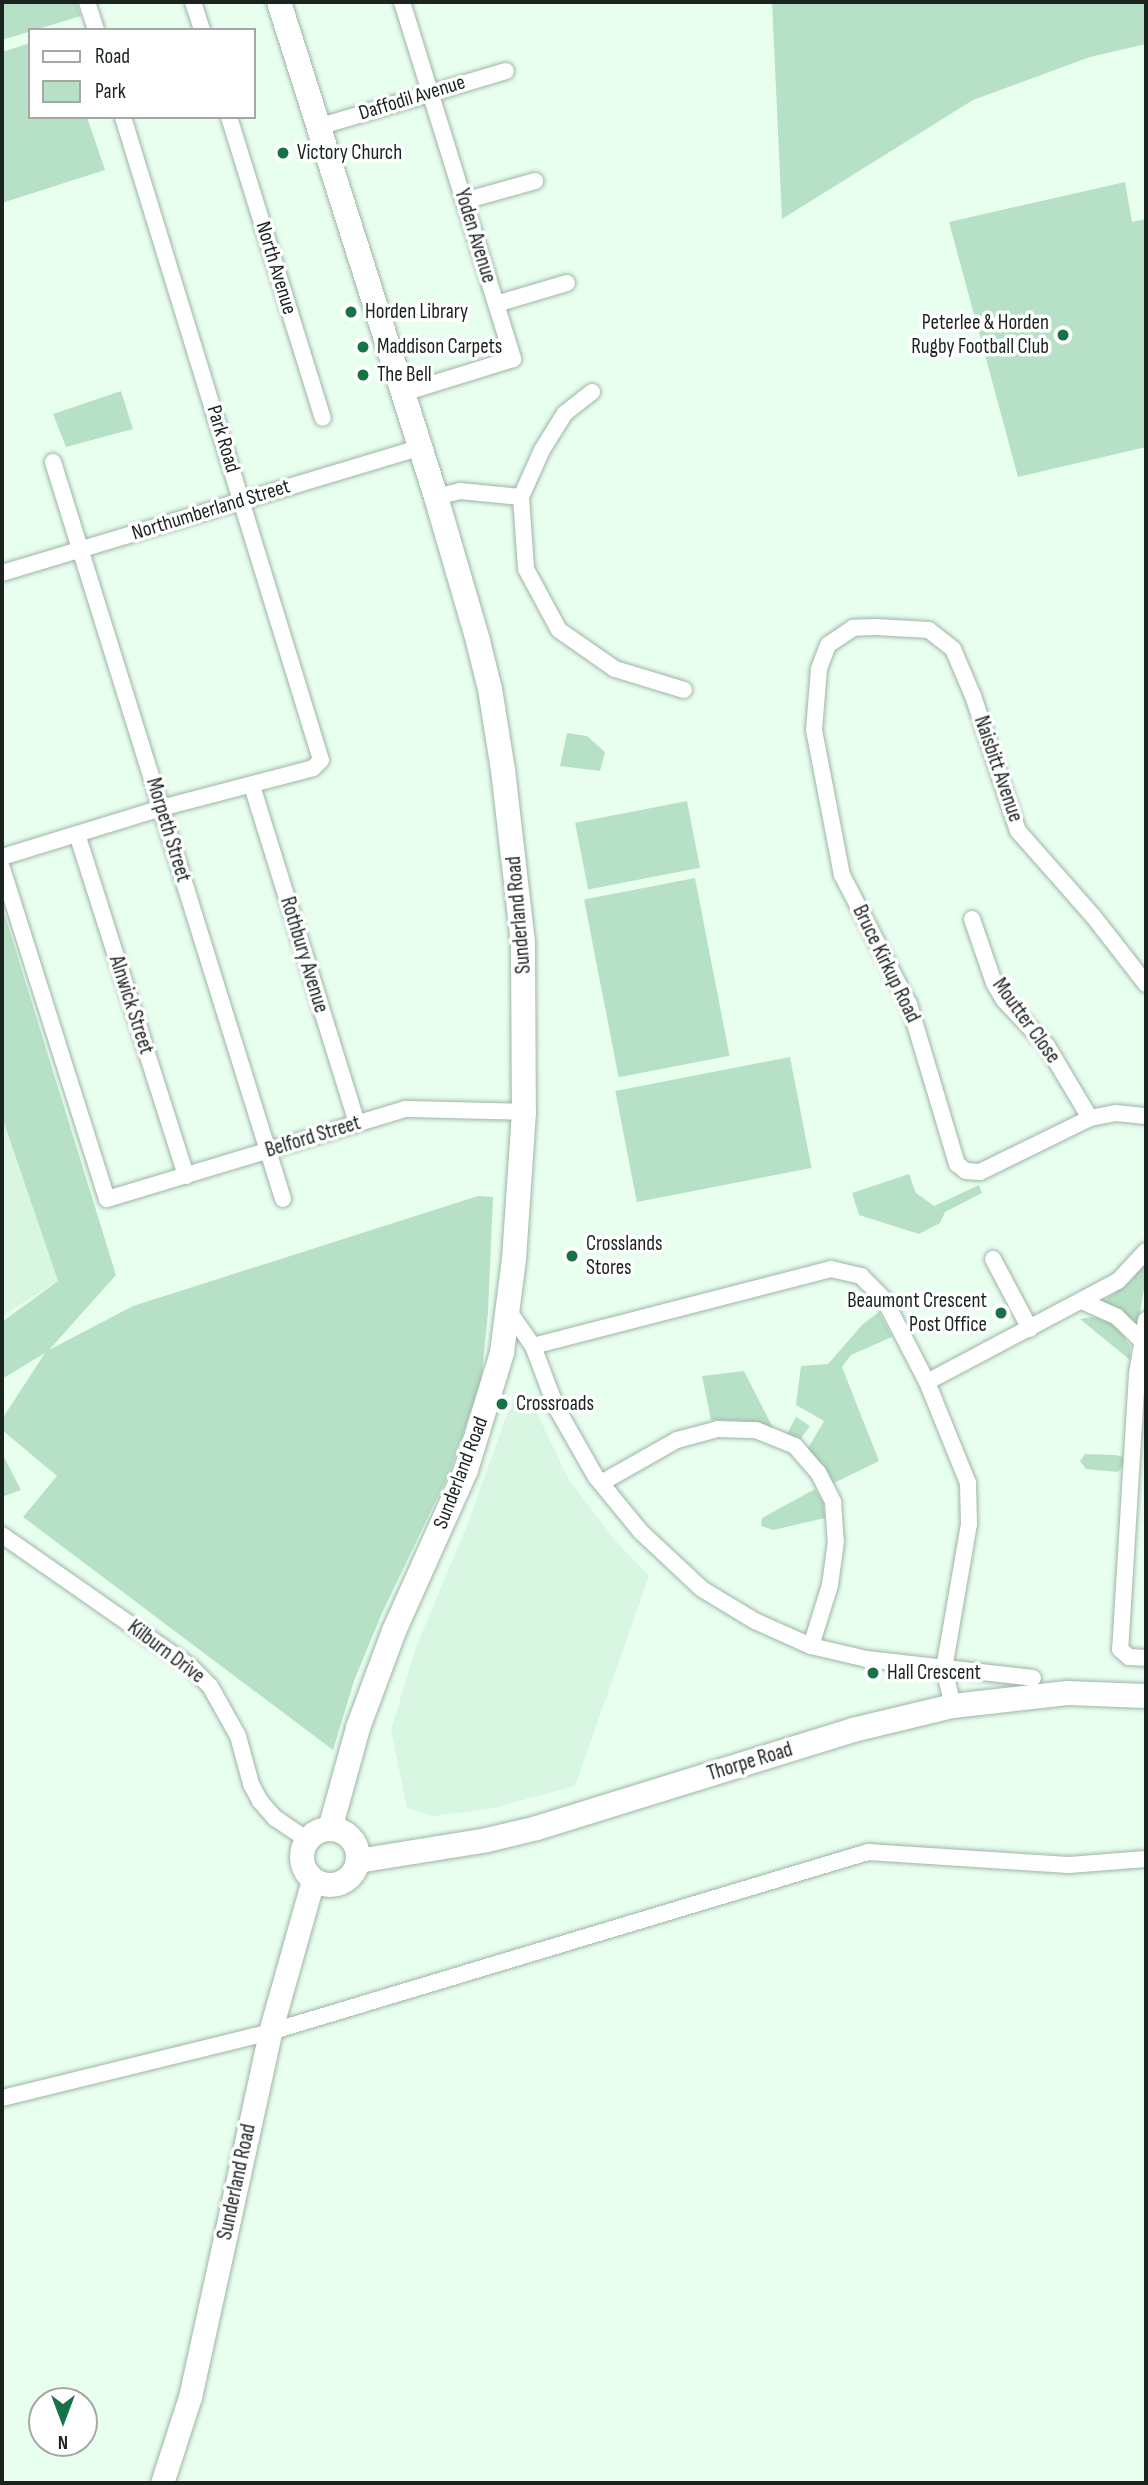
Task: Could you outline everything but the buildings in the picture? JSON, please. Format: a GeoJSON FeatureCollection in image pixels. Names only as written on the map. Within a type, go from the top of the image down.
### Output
{"type":"FeatureCollection","features":[{"type":"Feature","properties":{"kind":"main road","name":"Sunderland Road"},"geometry":{"type":"LineString","coordinates":[[279,2],[436,497],[490,688],[503,769],[523,944],[524,1112],[502,1353],[466,1470],[394,1631],[319,1835]]}},
{"type":"Feature","properties":{"kind":"main road","name":"Thorpe Road"},"geometry":{"type":"LineString","coordinates":[[358,1861],[487,1840],[537,1828],[853,1730],[953,1706],[1067,1693],[1146,1696]]}},
{"type":"Feature","properties":{"kind":"main road"},"geometry":{"type":"LineString","coordinates":[[340,1831],[352,1839],[358,1861],[354,1872],[338,1885],[323,1885],[313,1880],[306,1872],[302,1860],[319,1835],[340,1831]]}},
{"type":"Feature","properties":{"kind":"main road","name":"Sunderland Road"},"geometry":{"type":"LineString","coordinates":[[162,2483],[190,2397],[270,2032],[313,1880]]}},
{"type":"Feature","properties":{"kind":"street"},"geometry":{"type":"LineString","coordinates":[[88,2],[95,28]]}},
{"type":"Feature","properties":{"kind":"street"},"geometry":{"type":"LineString","coordinates":[[193,2],[201,28]]}},
{"type":"Feature","properties":{"kind":"street","name":"Yoden Avenue"},"geometry":{"type":"LineString","coordinates":[[402,2],[513,359],[402,393]]}},
{"type":"Feature","properties":{"kind":"street","name":"Daffodil Avenue"},"geometry":{"type":"LineString","coordinates":[[318,127],[506,71]]}},
{"type":"Feature","properties":{"kind":"street","name":"Park Road"},"geometry":{"type":"LineString","coordinates":[[124,119],[321,760],[313,768],[252,786]]}},
{"type":"Feature","properties":{"kind":"street","name":"North Avenue"},"geometry":{"type":"LineString","coordinates":[[230,119],[323,418]]}},
{"type":"Feature","properties":{"kind":"street"},"geometry":{"type":"LineString","coordinates":[[464,201],[535,181]]}},
{"type":"Feature","properties":{"kind":"street"},"geometry":{"type":"LineString","coordinates":[[496,304],[567,283]]}},
{"type":"Feature","properties":{"kind":"street"},"geometry":{"type":"LineString","coordinates":[[592,392],[565,413],[542,450],[521,497],[526,569],[559,630],[615,669],[684,691]]}},
{"type":"Feature","properties":{"kind":"street","name":"Northumberland Street"},"geometry":{"type":"LineString","coordinates":[[2,573],[419,448]]}},
{"type":"Feature","properties":{"kind":"street","name":"Morpeth Street"},"geometry":{"type":"LineString","coordinates":[[53,462],[283,1199]]}},
{"type":"Feature","properties":{"kind":"street"},"geometry":{"type":"LineString","coordinates":[[436,497],[460,491],[521,497]]}},
{"type":"Feature","properties":{"kind":"street","name":"Naisbitt Avenue"},"geometry":{"type":"LineString","coordinates":[[828,645],[853,628],[876,627],[929,630],[953,649],[973,696],[1018,831],[1093,916],[1146,984]]}},
{"type":"Feature","properties":{"kind":"street","name":"Bruce Kirkup Road"},"geometry":{"type":"LineString","coordinates":[[828,645],[819,669],[814,730],[842,875],[909,1004],[957,1164],[967,1171],[980,1172],[1090,1118],[1116,1113],[1146,1116]]}},
{"type":"Feature","properties":{"kind":"street"},"geometry":{"type":"LineString","coordinates":[[2,857],[161,808],[252,786]]}},
{"type":"Feature","properties":{"kind":"street","name":"Rothbury Avenue"},"geometry":{"type":"LineString","coordinates":[[252,786],[357,1124]]}},
{"type":"Feature","properties":{"kind":"street","name":"Alnwick Street"},"geometry":{"type":"LineString","coordinates":[[77,834],[186,1176]]}},
{"type":"Feature","properties":{"kind":"street","name":"Belford Street"},"geometry":{"type":"LineString","coordinates":[[2,868],[107,1199],[405,1109],[524,1112]]}},
{"type":"Feature","properties":{"kind":"street","name":"Moutter Close"},"geometry":{"type":"LineString","coordinates":[[972,919],[994,983],[1004,1000],[1047,1046],[1090,1118]]}},
{"type":"Feature","properties":{"kind":"street"},"geometry":{"type":"LineString","coordinates":[[927,1382],[1084,1302],[1118,1281],[1146,1251]]}},
{"type":"Feature","properties":{"kind":"street"},"geometry":{"type":"LineString","coordinates":[[993,1259],[1030,1329]]}},
{"type":"Feature","properties":{"kind":"street"},"geometry":{"type":"LineString","coordinates":[[533,1346],[831,1269],[861,1276],[884,1298],[927,1382],[968,1483],[969,1524],[944,1668],[953,1706]]}},
{"type":"Feature","properties":{"kind":"street"},"geometry":{"type":"LineString","coordinates":[[1084,1302],[1117,1317],[1142,1341]]}},
{"type":"Feature","properties":{"kind":"street"},"geometry":{"type":"LineString","coordinates":[[508,1310],[533,1346],[556,1407],[601,1483],[641,1532],[702,1589],[755,1621],[811,1646],[867,1659],[1033,1678]]}},
{"type":"Feature","properties":{"kind":"street"},"geometry":{"type":"LineString","coordinates":[[1146,1320],[1142,1341],[1139,1463],[1120,1649],[1129,1657],[1146,1658]]}},
{"type":"Feature","properties":{"kind":"street"},"geometry":{"type":"LineString","coordinates":[[601,1483],[677,1440],[718,1429],[757,1430],[795,1446],[818,1472],[833,1502],[836,1541],[830,1585],[811,1646]]}},
{"type":"Feature","properties":{"kind":"street","name":"Kilburn Drive"},"geometry":{"type":"LineString","coordinates":[[2,1535],[190,1666],[210,1686],[238,1737],[251,1784],[263,1806],[289,1829],[319,1835]]}},
{"type":"Feature","properties":{"kind":"street"},"geometry":{"type":"LineString","coordinates":[[2,2098],[270,2032],[868,1852],[1069,1865],[1146,1860]]}},
{"type":"Feature","properties":{"kind":"shaded area"},"geometry":{"type":"Polygon","coordinates":[[[2,1117],[58,1281],[2,1316],[2,1117]]]}},
{"type":"Feature","properties":{"kind":"shaded area"},"geometry":{"type":"Polygon","coordinates":[[[513,1397],[532,1402],[568,1478],[614,1539],[649,1576],[575,1786],[489,1809],[434,1816],[407,1808],[391,1730],[416,1647],[468,1523],[513,1397]]]}},
{"type":"Feature","properties":{"kind":"green space"},"geometry":{"type":"Polygon","coordinates":[[[2,2],[76,2],[81,16],[42,28],[28,28],[28,32],[2,40],[2,2]]]}},
{"type":"Feature","properties":{"kind":"green space"},"geometry":{"type":"Polygon","coordinates":[[[772,2],[1146,2],[1146,44],[1090,57],[973,100],[782,219],[772,2]]]}},
{"type":"Feature","properties":{"kind":"green space"},"geometry":{"type":"Polygon","coordinates":[[[28,44],[28,119],[88,119],[105,170],[2,203],[2,52],[28,44]]]}},
{"type":"Feature","properties":{"kind":"green space","name":"Peterlee & Horden Rugby Football Club"},"geometry":{"type":"Polygon","coordinates":[[[1125,182],[1132,222],[1146,219],[1146,447],[1018,477],[949,222],[1125,182]]]}},
{"type":"Feature","properties":{"kind":"green space"},"geometry":{"type":"Polygon","coordinates":[[[121,391],[133,429],[66,447],[53,414],[121,391]]]}},
{"type":"Feature","properties":{"kind":"green space"},"geometry":{"type":"Polygon","coordinates":[[[567,733],[587,736],[605,752],[600,771],[560,766],[567,733]]]}},
{"type":"Feature","properties":{"kind":"green space"},"geometry":{"type":"Polygon","coordinates":[[[687,801],[700,868],[588,890],[575,823],[687,801]]]}},
{"type":"Feature","properties":{"kind":"green space"},"geometry":{"type":"Polygon","coordinates":[[[695,878],[730,1056],[619,1077],[584,900],[695,878]]]}},
{"type":"Feature","properties":{"kind":"green space"},"geometry":{"type":"Polygon","coordinates":[[[2,906],[116,1275],[49,1350],[133,1306],[478,1196],[493,1197],[488,1313],[481,1381],[450,1471],[382,1613],[354,1681],[333,1750],[23,1517],[57,1476],[2,1430],[2,1419],[45,1353],[2,1379],[2,1322],[58,1281],[2,1117],[2,906]]]}},
{"type":"Feature","properties":{"kind":"green space"},"geometry":{"type":"Polygon","coordinates":[[[790,1057],[812,1168],[637,1202],[615,1091],[790,1057]]]}},
{"type":"Feature","properties":{"kind":"green space"},"geometry":{"type":"Polygon","coordinates":[[[909,1174],[916,1193],[934,1206],[979,1185],[982,1193],[945,1212],[940,1223],[919,1234],[859,1215],[852,1193],[909,1174]]]}},
{"type":"Feature","properties":{"kind":"green space"},"geometry":{"type":"Polygon","coordinates":[[[1146,1261],[1138,1325],[1101,1303],[1130,1282],[1146,1261]]]}},
{"type":"Feature","properties":{"kind":"green space"},"geometry":{"type":"Polygon","coordinates":[[[879,1312],[892,1337],[851,1355],[842,1367],[879,1461],[834,1483],[807,1450],[824,1421],[796,1405],[801,1366],[828,1364],[863,1324],[879,1312]]]}},
{"type":"Feature","properties":{"kind":"green space"},"geometry":{"type":"Polygon","coordinates":[[[1092,1317],[1111,1322],[1119,1329],[1130,1346],[1130,1360],[1080,1319],[1092,1317]]]}},
{"type":"Feature","properties":{"kind":"green space"},"geometry":{"type":"Polygon","coordinates":[[[744,1371],[773,1428],[741,1421],[711,1420],[702,1376],[744,1371]]]}},
{"type":"Feature","properties":{"kind":"green space"},"geometry":{"type":"Polygon","coordinates":[[[796,1417],[810,1426],[799,1441],[787,1434],[796,1417]]]}},
{"type":"Feature","properties":{"kind":"green space"},"geometry":{"type":"Polygon","coordinates":[[[2,1453],[21,1490],[2,1497],[2,1453]]]}},
{"type":"Feature","properties":{"kind":"green space"},"geometry":{"type":"Polygon","coordinates":[[[1085,1454],[1116,1455],[1123,1457],[1125,1463],[1118,1472],[1086,1469],[1080,1461],[1085,1454]]]}},
{"type":"Feature","properties":{"kind":"green space"},"geometry":{"type":"Polygon","coordinates":[[[815,1489],[823,1502],[825,1518],[773,1530],[761,1526],[762,1518],[815,1489]]]}},
{"type":"Feature","properties":{"kind":"place","name":"Victory Church"},"geometry":{"type":"Point","coordinates":[283,153]}},
{"type":"Feature","properties":{"kind":"place","name":"Horden Library"},"geometry":{"type":"Point","coordinates":[351,312]}},
{"type":"Feature","properties":{"kind":"place","name":"Peterlee & Horden Rugby Football Club"},"geometry":{"type":"Point","coordinates":[1063,335]}},
{"type":"Feature","properties":{"kind":"place","name":"Maddison Carpets"},"geometry":{"type":"Point","coordinates":[363,347]}},
{"type":"Feature","properties":{"kind":"place","name":"The Bell"},"geometry":{"type":"Point","coordinates":[363,375]}},
{"type":"Feature","properties":{"kind":"place","name":"Crosslands Stores"},"geometry":{"type":"Point","coordinates":[572,1256]}},
{"type":"Feature","properties":{"kind":"place","name":"Beaumont Crescent Post Office"},"geometry":{"type":"Point","coordinates":[1001,1313]}},
{"type":"Feature","properties":{"kind":"place","name":"Crossroads"},"geometry":{"type":"Point","coordinates":[502,1404]}},
{"type":"Feature","properties":{"kind":"place","name":"Hall Crescent"},"geometry":{"type":"Point","coordinates":[873,1673]}}]}
